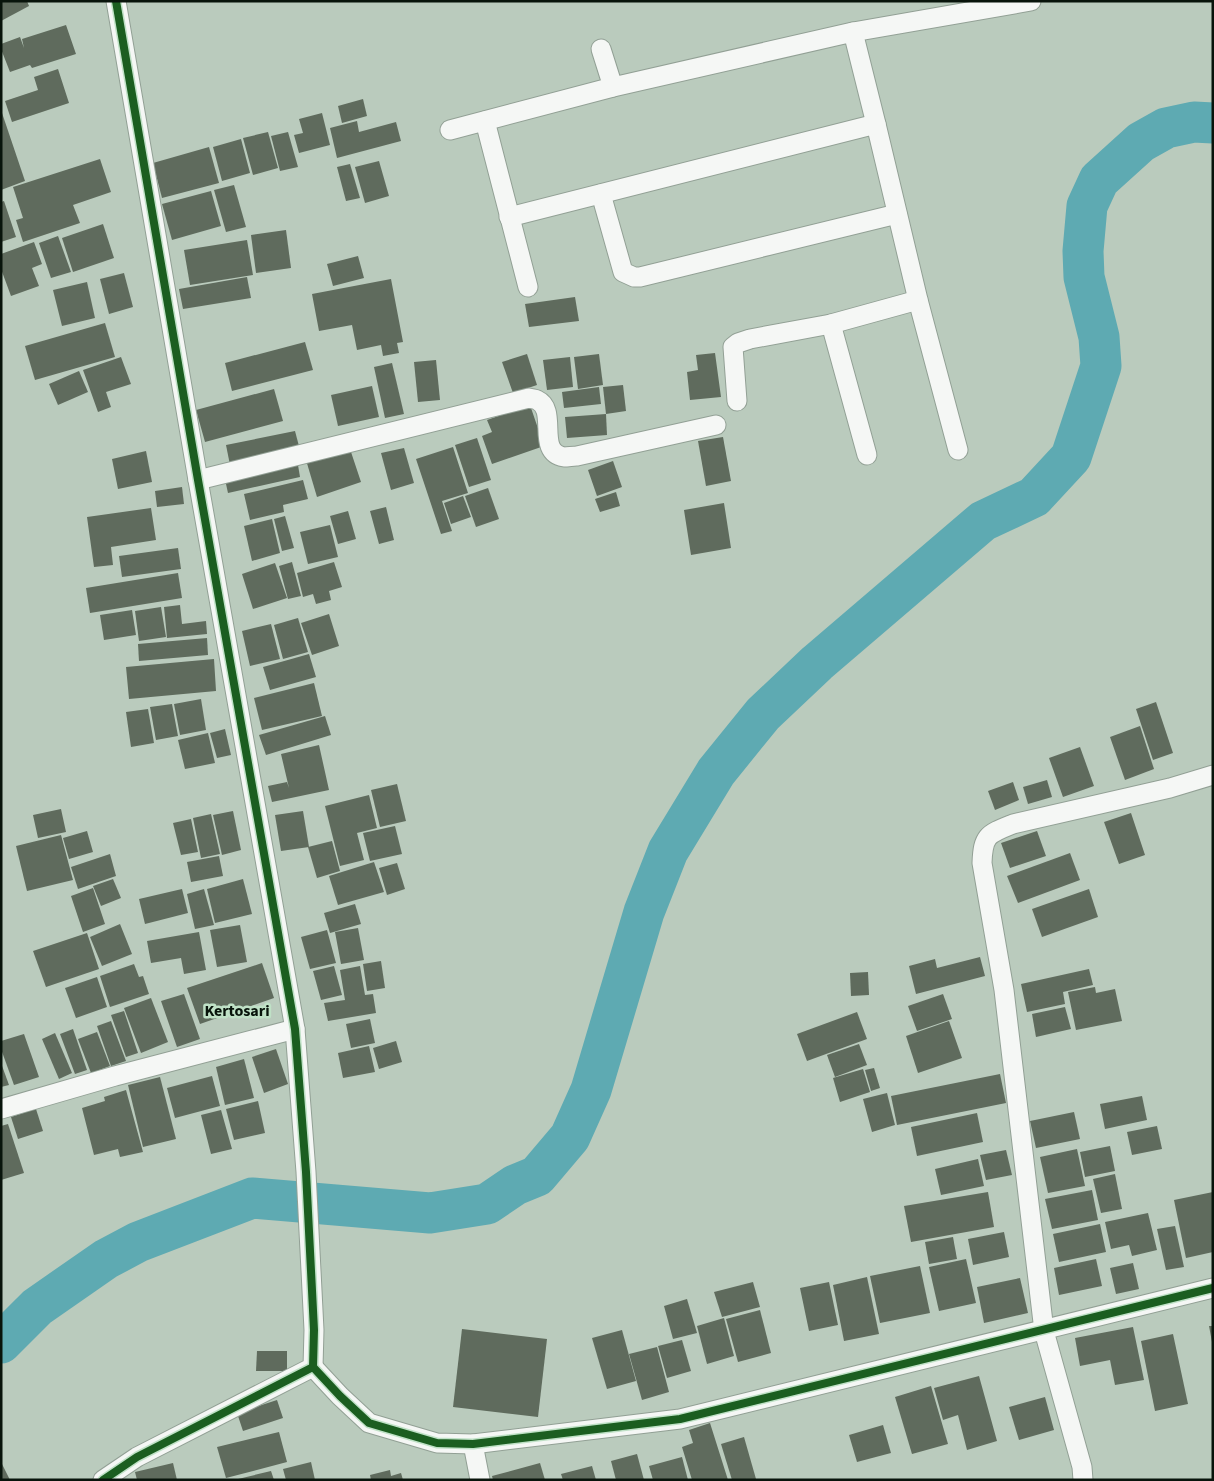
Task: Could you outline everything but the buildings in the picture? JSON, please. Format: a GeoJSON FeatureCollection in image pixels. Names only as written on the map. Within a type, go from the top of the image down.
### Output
{"type":"FeatureCollection","features":[{"type":"Feature","properties":{"kind":"street"},"geometry":{"type":"LineString","coordinates":[[116,1],[295,1028],[306,1172],[314,1330],[313,1367],[369,1423],[437,1443],[473,1444],[680,1419],[1213,1288]]}},
{"type":"Feature","properties":{"kind":"street"},"geometry":{"type":"LineString","coordinates":[[450,130],[613,87],[853,32],[1031,1]]}},
{"type":"Feature","properties":{"kind":"street"},"geometry":{"type":"LineString","coordinates":[[853,32],[918,300],[958,450]]}},
{"type":"Feature","properties":{"kind":"street"},"geometry":{"type":"LineString","coordinates":[[601,49],[613,87]]}},
{"type":"Feature","properties":{"kind":"street"},"geometry":{"type":"LineString","coordinates":[[485,121],[528,287]]}},
{"type":"Feature","properties":{"kind":"street"},"geometry":{"type":"LineString","coordinates":[[509,217],[876,124]]}},
{"type":"Feature","properties":{"kind":"street"},"geometry":{"type":"LineString","coordinates":[[601,194],[623,272],[640,277],[897,214]]}},
{"type":"Feature","properties":{"kind":"street"},"geometry":{"type":"LineString","coordinates":[[736,401],[734,347],[738,343],[750,339],[831,324],[918,300]]}},
{"type":"Feature","properties":{"kind":"street"},"geometry":{"type":"LineString","coordinates":[[831,324],[867,455]]}},
{"type":"Feature","properties":{"kind":"street"},"geometry":{"type":"LineString","coordinates":[[198,480],[529,398],[537,400],[542,404],[546,413],[549,445],[554,452],[564,457],[716,425]]}},
{"type":"Feature","properties":{"kind":"street"},"geometry":{"type":"LineString","coordinates":[[1083,1480],[1082,1467],[1044,1331],[1004,990],[982,863],[982,848],[988,837],[996,831],[1013,824],[1170,788],[1213,775]]}},
{"type":"Feature","properties":{"kind":"street"},"geometry":{"type":"LineString","coordinates":[[1,1108],[295,1028]]}},
{"type":"Feature","properties":{"kind":"street"},"geometry":{"type":"LineString","coordinates":[[103,1480],[137,1457],[313,1367]]}},
{"type":"Feature","properties":{"kind":"street"},"geometry":{"type":"LineString","coordinates":[[473,1444],[480,1480]]}},
{"type":"Feature","properties":{"kind":"waterway"},"geometry":{"type":"LineString","coordinates":[[1,1343],[37,1307],[106,1259],[138,1242],[252,1198],[430,1213],[487,1204],[515,1185],[537,1176],[570,1137],[591,1090],[644,912],[668,851],[716,772],[763,714],[817,663],[983,521],[1034,497],[1071,457],[1101,366],[1099,337],[1084,277],[1083,251],[1087,206],[1099,180],[1141,142],[1166,128],[1194,122],[1213,123]]}},
{"type":"Feature","properties":{"kind":"cycle path"},"geometry":{"type":"LineString","coordinates":[[103,1480],[137,1457],[313,1367],[314,1330],[306,1172],[295,1029],[116,1]]}},
{"type":"Feature","properties":{"kind":"cycle path"},"geometry":{"type":"LineString","coordinates":[[313,1367],[369,1423],[437,1443],[473,1444],[680,1419],[1213,1288]]}},
{"type":"Feature","properties":{"kind":"district","name":"Kertosari"},"geometry":{"type":"Point","coordinates":[237,1011]}}]}
